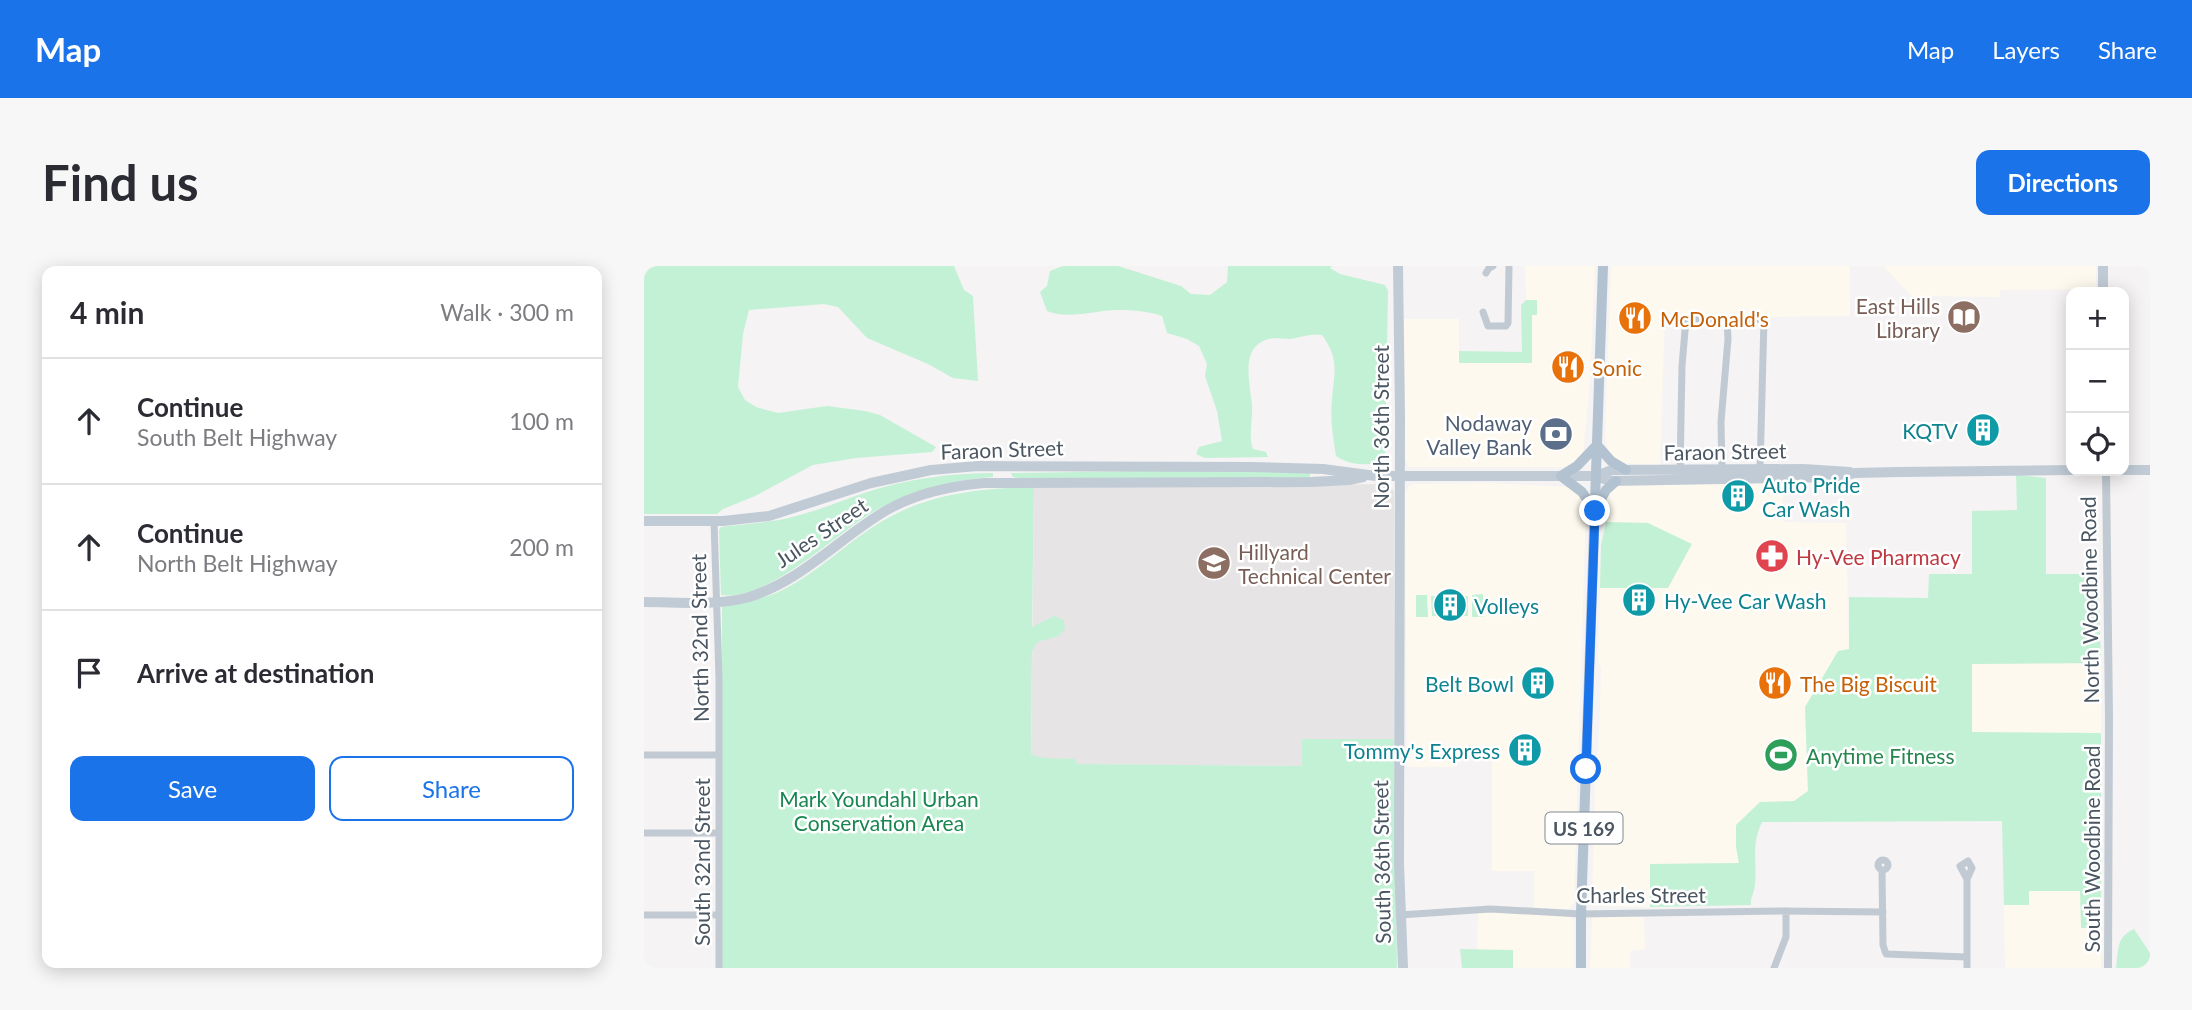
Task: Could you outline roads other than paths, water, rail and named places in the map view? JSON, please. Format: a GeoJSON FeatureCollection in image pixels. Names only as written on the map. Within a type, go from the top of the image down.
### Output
{"type":"FeatureCollection","features":[{"type":"Feature","properties":{"kind":"main road","name":"North 36th Street"},"geometry":{"type":"LineString","coordinates":[[1398,266],[1399,756]]}},
{"type":"Feature","properties":{"kind":"main road","name":"US 169"},"geometry":{"type":"LineString","coordinates":[[1581,968],[1603,266]]}},
{"type":"Feature","properties":{"kind":"main road"},"geometry":{"type":"LineString","coordinates":[[2103,266],[2103,287]]}},
{"type":"Feature","properties":{"kind":"main road"},"geometry":{"type":"LineString","coordinates":[[1616,481],[1606,490],[1595,511],[1582,492],[1561,476],[1577,466],[1597,445],[1611,461],[1626,470]]}},
{"type":"Feature","properties":{"kind":"main road","name":"Faraon Street"},"geometry":{"type":"LineString","coordinates":[[644,521],[715,521],[769,516],[871,483],[932,470],[999,466],[1250,467],[1323,469],[1367,476],[1596,476],[1616,481],[1840,477],[1855,473],[2066,470]]}},
{"type":"Feature","properties":{"kind":"main road","name":"Faraon Street"},"geometry":{"type":"LineString","coordinates":[[1596,476],[1612,470],[1845,470],[1855,473]]}},
{"type":"Feature","properties":{"kind":"main road"},"geometry":{"type":"LineString","coordinates":[[2129,470],[2150,470]]}},
{"type":"Feature","properties":{"kind":"main road","name":"Faraon Street"},"geometry":{"type":"LineString","coordinates":[[999,483],[1311,482],[1349,481],[1367,476]]}},
{"type":"Feature","properties":{"kind":"main road","name":"Jules Street"},"geometry":{"type":"LineString","coordinates":[[644,602],[717,602],[745,598],[796,576],[886,511],[913,497],[957,485],[999,483]]}},
{"type":"Feature","properties":{"kind":"main road","name":"South 36th Street"},"geometry":{"type":"LineString","coordinates":[[1399,756],[1403,968]]}},
{"type":"Feature","properties":{"kind":"street"},"geometry":{"type":"LineString","coordinates":[[1486,273],[1493,266]]}},
{"type":"Feature","properties":{"kind":"street"},"geometry":{"type":"LineString","coordinates":[[1483,312],[1488,326],[1506,327],[1509,266]]}},
{"type":"Feature","properties":{"kind":"street"},"geometry":{"type":"LineString","coordinates":[[1681,471],[1682,366],[1686,319],[1764,319],[1760,469]]}},
{"type":"Feature","properties":{"kind":"street"},"geometry":{"type":"LineString","coordinates":[[1723,470],[1721,422],[1728,339],[1727,320]]}},
{"type":"Feature","properties":{"kind":"street"},"geometry":{"type":"LineString","coordinates":[[999,466],[999,483]]}},
{"type":"Feature","properties":{"kind":"street","name":"North Woodbine Road"},"geometry":{"type":"LineString","coordinates":[[2106,476],[2109,729]]}},
{"type":"Feature","properties":{"kind":"street","name":"North 32nd Street"},"geometry":{"type":"LineString","coordinates":[[715,521],[718,755]]}},
{"type":"Feature","properties":{"kind":"street","name":"South Woodbine Road"},"geometry":{"type":"LineString","coordinates":[[2108,968],[2109,729]]}},
{"type":"Feature","properties":{"kind":"street"},"geometry":{"type":"LineString","coordinates":[[644,755],[718,755]]}},
{"type":"Feature","properties":{"kind":"street","name":"South 32nd Street"},"geometry":{"type":"LineString","coordinates":[[718,755],[719,968]]}},
{"type":"Feature","properties":{"kind":"street"},"geometry":{"type":"LineString","coordinates":[[644,833],[718,833]]}},
{"type":"Feature","properties":{"kind":"street"},"geometry":{"type":"LineString","coordinates":[[1882,870],[1886,954],[1966,957]]}},
{"type":"Feature","properties":{"kind":"street"},"geometry":{"type":"LineString","coordinates":[[1967,879],[1967,968]]}},
{"type":"Feature","properties":{"kind":"street","name":"Charles Street"},"geometry":{"type":"LineString","coordinates":[[1400,915],[1490,909],[1581,914],[1882,912]]}},
{"type":"Feature","properties":{"kind":"street"},"geometry":{"type":"LineString","coordinates":[[1774,968],[1786,937],[1786,911]]}},
{"type":"Feature","properties":{"kind":"street"},"geometry":{"type":"LineString","coordinates":[[644,915],[719,915]]}},
{"type":"Feature","properties":{"kind":"place","name":"East Hills Library"},"geometry":{"type":"Point","coordinates":[1964,317]}},
{"type":"Feature","properties":{"kind":"place","name":"McDonald's"},"geometry":{"type":"Point","coordinates":[1635,318]}},
{"type":"Feature","properties":{"kind":"place","name":"Sonic"},"geometry":{"type":"Point","coordinates":[1568,367]}},
{"type":"Feature","properties":{"kind":"place","name":"KQTV"},"geometry":{"type":"Point","coordinates":[1983,430]}},
{"type":"Feature","properties":{"kind":"place","name":"Nodaway Valley Bank"},"geometry":{"type":"Point","coordinates":[1556,434]}},
{"type":"Feature","properties":{"kind":"place","name":"Auto Pride Car Wash"},"geometry":{"type":"Point","coordinates":[1738,496]}},
{"type":"Feature","properties":{"kind":"place","name":"Hy-Vee Pharmacy"},"geometry":{"type":"Point","coordinates":[1772,556]}},
{"type":"Feature","properties":{"kind":"place","name":"Hillyard Technical Center"},"geometry":{"type":"Point","coordinates":[1214,563]}},
{"type":"Feature","properties":{"kind":"place","name":"Hy-Vee Car Wash"},"geometry":{"type":"Point","coordinates":[1639,600]}},
{"type":"Feature","properties":{"kind":"place","name":"Volleys"},"geometry":{"type":"Point","coordinates":[1450,605]}},
{"type":"Feature","properties":{"kind":"place","name":"Belt Bowl"},"geometry":{"type":"Point","coordinates":[1538,683]}},
{"type":"Feature","properties":{"kind":"place","name":"The Big Biscuit"},"geometry":{"type":"Point","coordinates":[1775,683]}},
{"type":"Feature","properties":{"kind":"place","name":"Tommy's Express"},"geometry":{"type":"Point","coordinates":[1525,750]}},
{"type":"Feature","properties":{"kind":"place","name":"Anytime Fitness"},"geometry":{"type":"Point","coordinates":[1781,755]}},
{"type":"Feature","properties":{"kind":"park label","name":"Mark Youndahl Urban Conservation Area"},"geometry":{"type":"Point","coordinates":[879,810]}}]}
